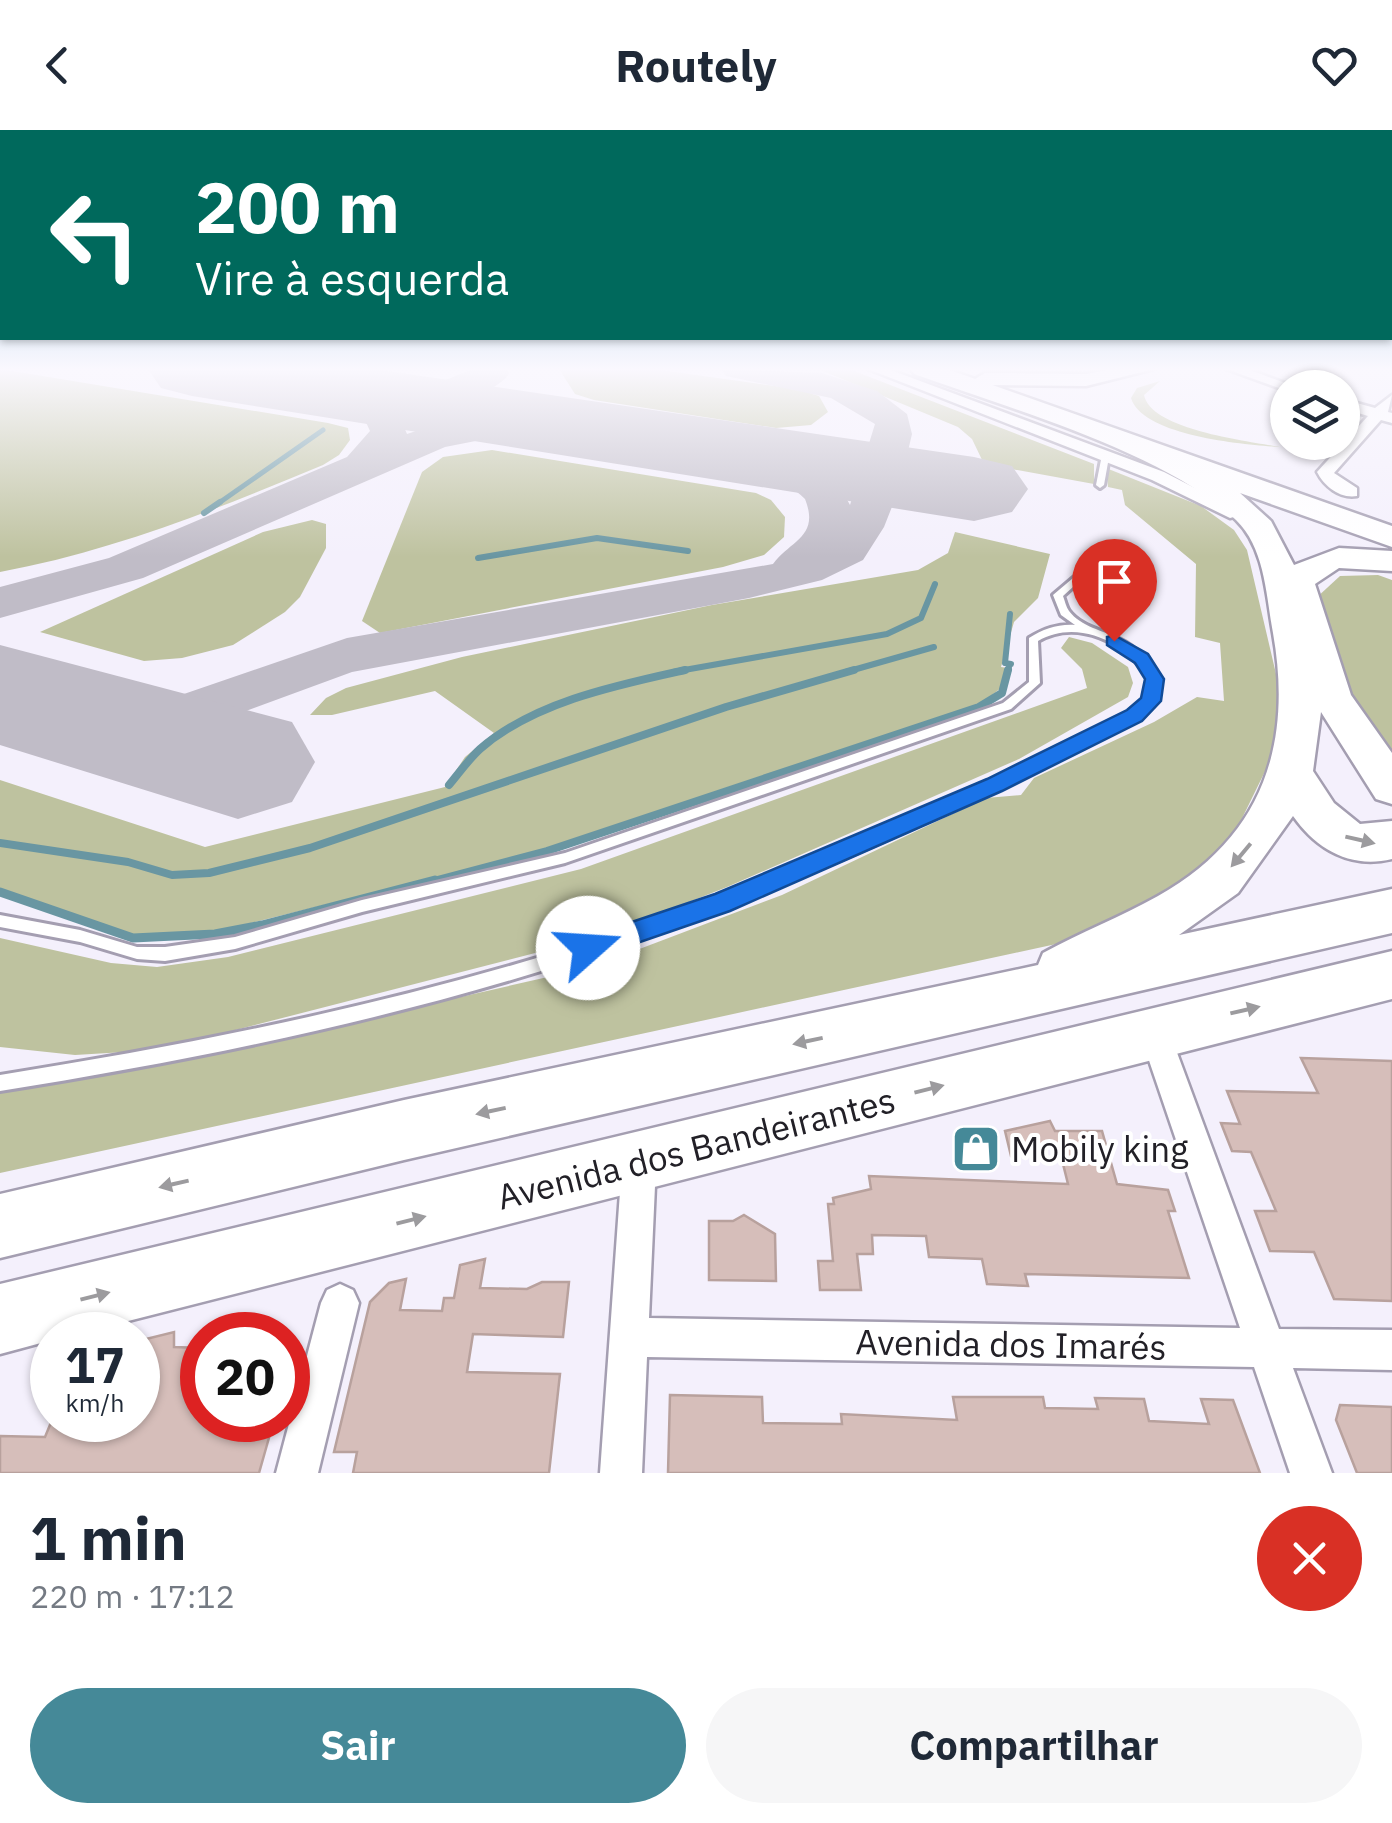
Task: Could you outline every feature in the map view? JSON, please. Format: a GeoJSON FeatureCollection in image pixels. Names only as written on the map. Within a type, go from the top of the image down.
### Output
{"type":"FeatureCollection","features":[{"type":"Feature","properties":{"kind":"highway"},"geometry":{"type":"LineString","coordinates":[[1072,432],[1240,510],[1293,562],[1332,698],[1378,759],[1392,787]]}},
{"type":"Feature","properties":{"kind":"highway"},"geometry":{"type":"LineString","coordinates":[[1132,432],[1377,517]]}},
{"type":"Feature","properties":{"kind":"highway"},"geometry":{"type":"LineString","coordinates":[[1118,451],[1377,517]]}},
{"type":"Feature","properties":{"kind":"highway"},"geometry":{"type":"LineString","coordinates":[[1293,562],[1345,558],[1392,561]]}},
{"type":"Feature","properties":{"kind":"highway"},"geometry":{"type":"LineString","coordinates":[[1293,562],[1392,572]]}},
{"type":"Feature","properties":{"kind":"highway"},"geometry":{"type":"LineString","coordinates":[[1040,990],[1080,959],[1181,912],[1240,858],[1292,772],[1301,741],[1304,706],[1293,562]]}},
{"type":"Feature","properties":{"kind":"highway"},"geometry":{"type":"LineString","coordinates":[[1292,772],[1306,806],[1333,830],[1372,844],[1392,840]]}},
{"type":"Feature","properties":{"kind":"highway"},"geometry":{"type":"LineString","coordinates":[[0,1226],[404,1130],[1392,911]]}},
{"type":"Feature","properties":{"kind":"highway","name":"Avenida dos Bandeirantes"},"geometry":{"type":"LineString","coordinates":[[0,1319],[639,1164],[1392,974]]}},
{"type":"Feature","properties":{"kind":"street"},"geometry":{"type":"LineString","coordinates":[[1061,432],[1118,451]]}},
{"type":"Feature","properties":{"kind":"street"},"geometry":{"type":"LineString","coordinates":[[1368,432],[1325,472],[1377,517]]}},
{"type":"Feature","properties":{"kind":"street"},"geometry":{"type":"LineString","coordinates":[[1154,1032],[1311,1473]]}},
{"type":"Feature","properties":{"kind":"street"},"geometry":{"type":"LineString","coordinates":[[622,1473],[639,1164]]}},
{"type":"Feature","properties":{"kind":"street"},"geometry":{"type":"LineString","coordinates":[[297,1473],[340,1303]]}},
{"type":"Feature","properties":{"kind":"street","name":"Avenida dos Imarés"},"geometry":{"type":"LineString","coordinates":[[630,1338],[1392,1350]]}},
{"type":"Feature","properties":{"kind":"lane"},"geometry":{"type":"LineString","coordinates":[[1100,485],[1118,451]]}},
{"type":"Feature","properties":{"kind":"lane"},"geometry":{"type":"LineString","coordinates":[[0,1083],[149,1061],[520,971],[721,903],[994,785],[1135,716],[1150,701],[1154,679],[1150,668],[1126,647],[1089,631],[1065,613],[1058,595],[1092,565]]}},
{"type":"Feature","properties":{"kind":"lane"},"geometry":{"type":"LineString","coordinates":[[0,921],[80,936],[137,954],[198,951],[566,858],[1007,706],[1035,683],[1033,640],[1049,630],[1089,631]]}},
{"type":"Feature","properties":{"kind":"green space"},"geometry":{"type":"Polygon","coordinates":[[[0,432],[349,432],[350,440],[339,455],[323,465],[204,513],[83,553],[0,572],[0,432]]]}},
{"type":"Feature","properties":{"kind":"green space"},"geometry":{"type":"Polygon","coordinates":[[[963,432],[1011,432],[1094,464],[1094,484],[984,464],[972,439],[963,432]]]}},
{"type":"Feature","properties":{"kind":"green space"},"geometry":{"type":"Polygon","coordinates":[[[1180,432],[1202,432],[1270,446],[1180,432]]]}},
{"type":"Feature","properties":{"kind":"green space"},"geometry":{"type":"Polygon","coordinates":[[[492,450],[756,493],[771,500],[785,517],[784,537],[764,555],[723,567],[380,633],[362,621],[422,472],[443,457],[492,450]]]}},
{"type":"Feature","properties":{"kind":"green space"},"geometry":{"type":"Polygon","coordinates":[[[1106,468],[1201,506],[1234,530],[1247,550],[1280,691],[1275,751],[1226,851],[1170,899],[1070,941],[0,1173],[0,1090],[148,1068],[592,967],[782,895],[986,798],[1021,795],[1034,778],[1154,722],[1197,697],[1224,701],[1220,643],[1195,637],[1196,564],[1125,505],[1122,490],[1108,487],[1106,468]]]}},
{"type":"Feature","properties":{"kind":"green space"},"geometry":{"type":"Polygon","coordinates":[[[312,520],[326,524],[326,548],[300,597],[285,612],[233,645],[182,658],[144,661],[40,632],[263,532],[312,520]]]}},
{"type":"Feature","properties":{"kind":"green space"},"geometry":{"type":"Polygon","coordinates":[[[955,532],[1050,554],[1038,598],[1014,622],[1001,667],[1008,668],[1006,684],[978,706],[546,850],[215,932],[134,936],[0,890],[0,780],[205,847],[445,787],[465,757],[494,733],[435,691],[332,715],[310,715],[326,698],[346,688],[462,657],[712,605],[918,570],[948,553],[955,532]]]}},
{"type":"Feature","properties":{"kind":"green space"},"geometry":{"type":"Polygon","coordinates":[[[1378,575],[1392,580],[1392,757],[1355,717],[1315,599],[1340,576],[1378,575]]]}},
{"type":"Feature","properties":{"kind":"green space"},"geometry":{"type":"Polygon","coordinates":[[[1069,637],[1092,643],[1128,667],[1133,683],[1128,697],[1019,759],[727,887],[605,935],[158,1050],[75,1055],[0,1047],[0,938],[111,963],[157,967],[228,957],[581,869],[1087,688],[1082,669],[1061,648],[1069,637]]]}},
{"type":"Feature","properties":{"kind":"building"},"geometry":{"type":"Polygon","coordinates":[[[1301,1058],[1392,1061],[1392,1301],[1334,1299],[1314,1252],[1270,1251],[1255,1211],[1276,1211],[1251,1152],[1232,1151],[1221,1123],[1240,1124],[1227,1091],[1318,1093],[1301,1058]]]}},
{"type":"Feature","properties":{"kind":"building"},"geometry":{"type":"Polygon","coordinates":[[[1050,1121],[1055,1131],[1102,1131],[1117,1184],[1168,1190],[1175,1211],[1168,1211],[1189,1278],[1025,1274],[1028,1286],[987,1284],[982,1259],[929,1257],[926,1236],[872,1235],[873,1254],[857,1254],[861,1290],[820,1290],[818,1261],[833,1261],[828,1204],[834,1204],[833,1198],[871,1189],[869,1176],[1068,1184],[1058,1144],[1011,1156],[1005,1131],[1050,1121]]]}},
{"type":"Feature","properties":{"kind":"building"},"geometry":{"type":"Polygon","coordinates":[[[744,1215],[775,1234],[776,1281],[709,1280],[709,1221],[733,1221],[744,1215]]]}},
{"type":"Feature","properties":{"kind":"building"},"geometry":{"type":"Polygon","coordinates":[[[485,1259],[480,1288],[527,1289],[542,1282],[569,1282],[563,1337],[473,1334],[467,1372],[560,1374],[549,1473],[353,1473],[357,1452],[334,1452],[370,1302],[389,1283],[406,1279],[400,1310],[442,1311],[444,1298],[454,1298],[460,1265],[485,1259]]]}},
{"type":"Feature","properties":{"kind":"building"},"geometry":{"type":"Polygon","coordinates":[[[174,1332],[174,1347],[180,1347],[180,1442],[268,1442],[259,1473],[0,1473],[0,1436],[30,1437],[30,1442],[160,1442],[160,1336],[174,1332]]]}},
{"type":"Feature","properties":{"kind":"building"},"geometry":{"type":"Polygon","coordinates":[[[670,1395],[762,1397],[763,1423],[842,1424],[841,1414],[957,1420],[953,1397],[1043,1397],[1045,1408],[1098,1409],[1095,1398],[1144,1399],[1149,1421],[1209,1424],[1201,1399],[1233,1400],[1260,1473],[668,1473],[670,1395]]]}},
{"type":"Feature","properties":{"kind":"building"},"geometry":{"type":"Polygon","coordinates":[[[1340,1405],[1392,1407],[1392,1473],[1357,1473],[1336,1420],[1340,1405]]]}},
{"type":"Feature","properties":{"kind":"waterway"},"geometry":{"type":"LineString","coordinates":[[216,505],[321,432]]}},
{"type":"Feature","properties":{"kind":"waterway"},"geometry":{"type":"LineString","coordinates":[[204,513],[220,502]]}},
{"type":"Feature","properties":{"kind":"waterway"},"geometry":{"type":"LineString","coordinates":[[478,558],[597,538],[688,551]]}},
{"type":"Feature","properties":{"kind":"waterway"},"geometry":{"type":"LineString","coordinates":[[673,672],[887,634],[921,618],[935,584]]}},
{"type":"Feature","properties":{"kind":"waterway"},"geometry":{"type":"LineString","coordinates":[[1010,614],[1005,663],[1011,664]]}},
{"type":"Feature","properties":{"kind":"waterway"},"geometry":{"type":"LineString","coordinates":[[846,672],[934,647]]}},
{"type":"Feature","properties":{"kind":"waterway"},"geometry":{"type":"LineString","coordinates":[[1008,672],[1009,667]]}},
{"type":"Feature","properties":{"kind":"waterway"},"geometry":{"type":"LineString","coordinates":[[449,785],[480,749],[525,719],[577,698],[685,670]]}},
{"type":"Feature","properties":{"kind":"waterway"},"geometry":{"type":"LineString","coordinates":[[0,843],[128,862],[172,875],[209,873],[310,848],[726,707],[854,670]]}},
{"type":"Feature","properties":{"kind":"waterway"},"geometry":{"type":"LineString","coordinates":[[426,883],[547,851],[979,707],[1002,693],[1008,670]]}},
{"type":"Feature","properties":{"kind":"waterway"},"geometry":{"type":"LineString","coordinates":[[0,892],[133,938],[215,934],[262,925],[435,880]]}},
{"type":"Feature","properties":{"kind":"taxiway"},"geometry":{"type":"LineString","coordinates":[[361,466],[374,456],[389,432]]}},
{"type":"Feature","properties":{"kind":"taxiway"},"geometry":{"type":"LineString","coordinates":[[361,466],[456,432]]}},
{"type":"Feature","properties":{"kind":"taxiway"},"geometry":{"type":"LineString","coordinates":[[92,718],[143,720],[181,715],[347,656],[603,607],[749,584],[806,570],[829,561],[854,541],[870,509],[893,432]]}},
{"type":"Feature","properties":{"kind":"taxiway"},"geometry":{"type":"LineString","coordinates":[[738,454],[800,475],[824,495],[830,509],[829,533],[818,551],[795,567]]}},
{"type":"Feature","properties":{"kind":"taxiway"},"geometry":{"type":"LineString","coordinates":[[0,603],[126,568],[361,466]]}},
{"type":"Feature","properties":{"kind":"runway"},"geometry":{"type":"LineString","coordinates":[[600,432],[974,489]]}},
{"type":"Feature","properties":{"kind":"runway"},"geometry":{"type":"LineString","coordinates":[[0,694],[238,762]]}},
{"type":"Feature","properties":{"kind":"place","name":"Mobily king"},"geometry":{"type":"Point","coordinates":[976,1149]}},
{"type":"Feature","properties":{"kind":"route"},"geometry":{"type":"LineString","coordinates":[[588,948],[721,903],[994,785],[1135,716],[1150,701],[1154,679],[1142,658],[1114,641]]}}]}
